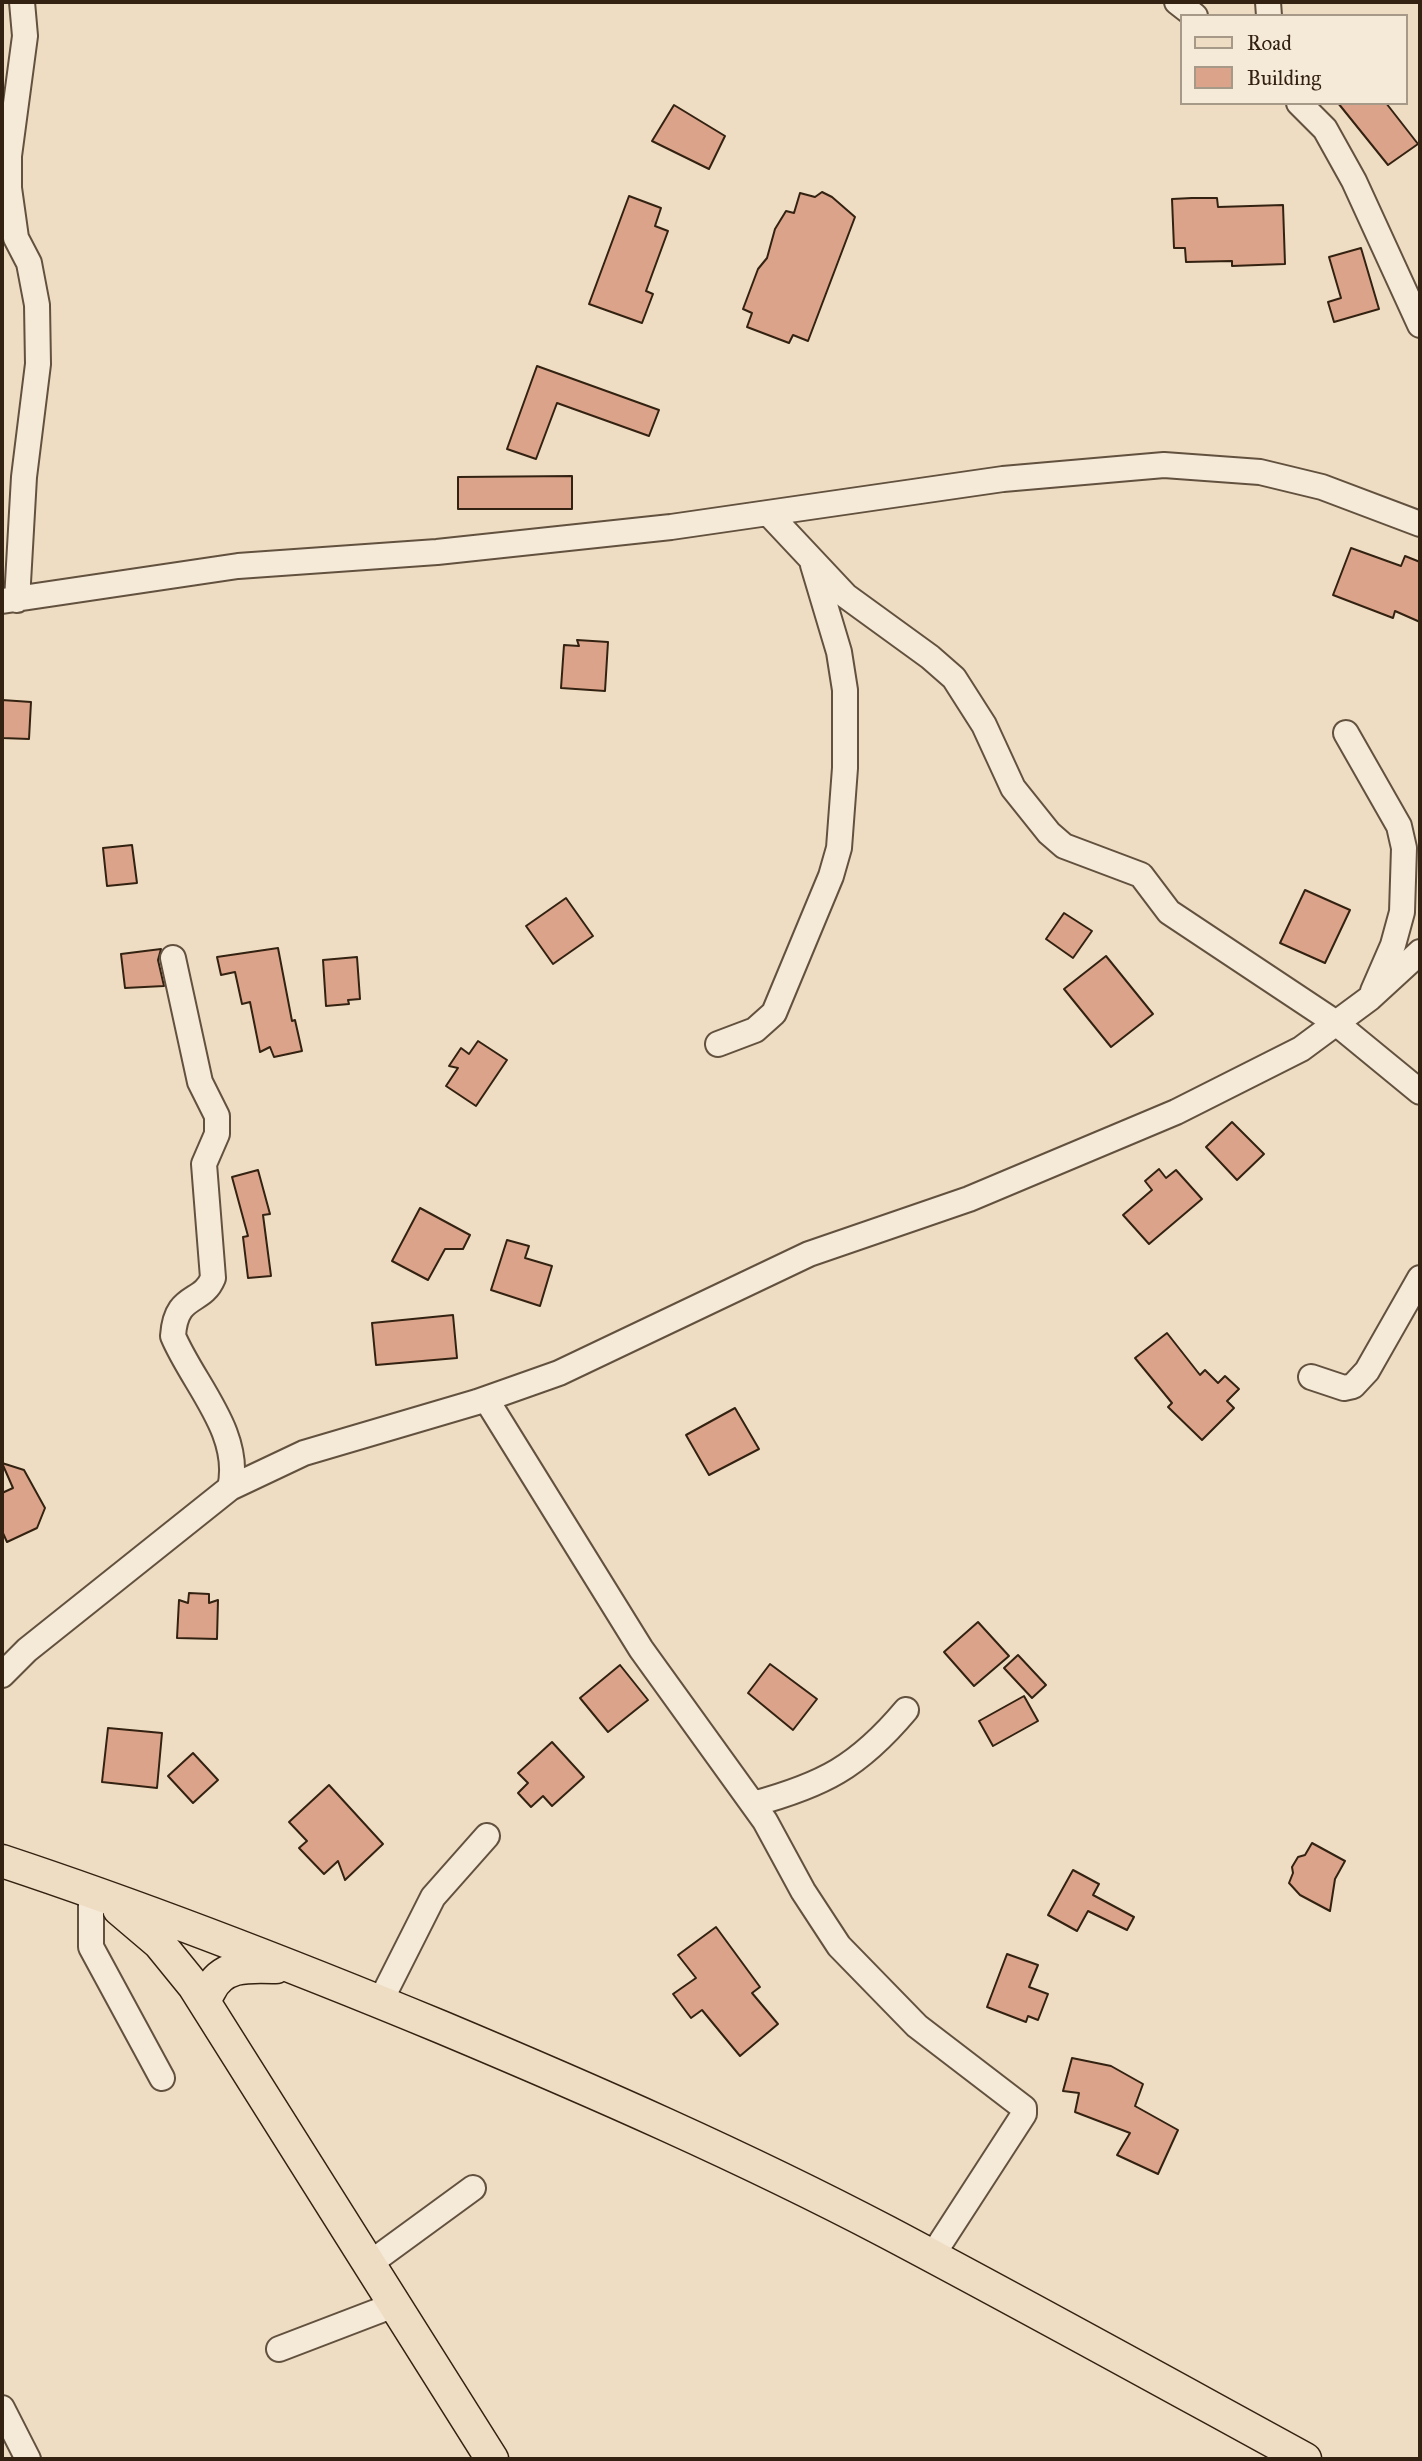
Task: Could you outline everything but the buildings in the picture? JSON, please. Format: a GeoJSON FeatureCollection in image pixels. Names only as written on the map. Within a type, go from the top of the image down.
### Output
{"type":"FeatureCollection","features":[{"type":"Feature","properties":{"kind":"main road"},"geometry":{"type":"LineString","coordinates":[[2,1861],[91,1890],[380,2002],[537,2067],[734,2157],[932,2256],[1306,2459]]}},
{"type":"Feature","properties":{"kind":"main road"},"geometry":{"type":"LineString","coordinates":[[91,1890],[130,1916],[159,1943],[220,2025],[492,2459]]}},
{"type":"Feature","properties":{"kind":"main road"},"geometry":{"type":"LineString","coordinates":[[174,1921],[193,1947],[220,2025]]}},
{"type":"Feature","properties":{"kind":"main road"},"geometry":{"type":"LineString","coordinates":[[209,1992],[215,1978],[231,1969],[293,1968]]}},
{"type":"Feature","properties":{"kind":"street"},"geometry":{"type":"LineString","coordinates":[[22,2],[25,36],[9,156],[9,188],[16,238],[29,264],[37,305],[38,364],[9,601],[238,566],[437,552],[769,514],[1003,479],[1164,466],[1260,472],[1322,487],[1420,524]]}},
{"type":"Feature","properties":{"kind":"street"},"geometry":{"type":"LineString","coordinates":[[1177,2],[1192,14]]}},
{"type":"Feature","properties":{"kind":"street"},"geometry":{"type":"LineString","coordinates":[[1301,105],[1325,129],[1409,279],[1420,325]]}},
{"type":"Feature","properties":{"kind":"street"},"geometry":{"type":"LineString","coordinates":[[769,514],[846,596],[930,657],[954,678],[984,725],[1013,788],[1049,833],[1064,846],[1141,875],[1169,912],[1336,1023],[1420,1092]]}},
{"type":"Feature","properties":{"kind":"street"},"geometry":{"type":"LineString","coordinates":[[718,1044],[755,1030],[774,1013],[838,855],[845,768],[845,690],[839,652],[810,558]]}},
{"type":"Feature","properties":{"kind":"street"},"geometry":{"type":"LineString","coordinates":[[1346,733],[1399,826],[1404,848],[1402,912],[1393,945],[1370,998]]}},
{"type":"Feature","properties":{"kind":"street"},"geometry":{"type":"LineString","coordinates":[[2,1675],[27,1650],[230,1488],[304,1453],[486,1399],[559,1373],[808,1254],[969,1199],[1176,1112],[1301,1049],[1370,998],[1420,952]]}},
{"type":"Feature","properties":{"kind":"street"},"geometry":{"type":"LineString","coordinates":[[173,958],[200,1082],[217,1116],[217,1134],[204,1164],[213,1278],[209,1286],[180,1306],[174,1318],[173,1336],[230,1448],[234,1470],[230,1488]]}},
{"type":"Feature","properties":{"kind":"street"},"geometry":{"type":"LineString","coordinates":[[1311,1377],[1344,1388],[1361,1379],[1420,1278]]}},
{"type":"Feature","properties":{"kind":"street"},"geometry":{"type":"LineString","coordinates":[[486,1399],[641,1649],[753,1804],[839,1946],[917,2026],[1024,2108],[1024,2114],[932,2256]]}},
{"type":"Feature","properties":{"kind":"street"},"geometry":{"type":"LineString","coordinates":[[753,1804],[815,1785],[837,1773],[874,1744],[906,1710]]}},
{"type":"Feature","properties":{"kind":"street"},"geometry":{"type":"LineString","coordinates":[[380,2002],[433,1898],[487,1836]]}},
{"type":"Feature","properties":{"kind":"street"},"geometry":{"type":"LineString","coordinates":[[91,1890],[91,1947],[162,2078]]}},
{"type":"Feature","properties":{"kind":"street"},"geometry":{"type":"LineString","coordinates":[[369,2264],[473,2188]]}},
{"type":"Feature","properties":{"kind":"street"},"geometry":{"type":"LineString","coordinates":[[279,2349],[394,2305]]}},
{"type":"Feature","properties":{"kind":"street"},"geometry":{"type":"LineString","coordinates":[[2,2408],[28,2459]]}}]}
